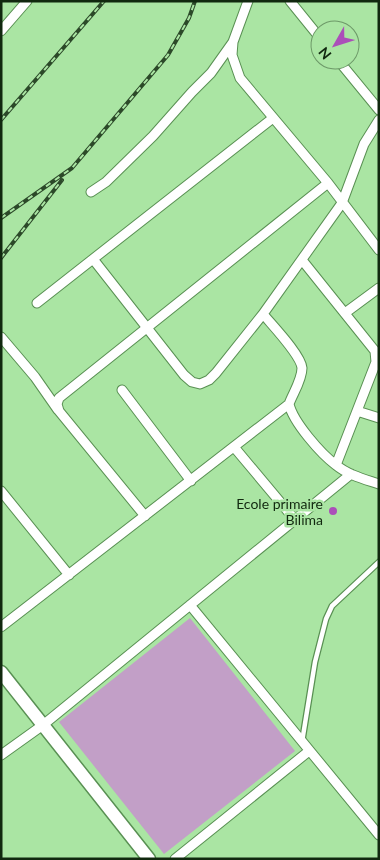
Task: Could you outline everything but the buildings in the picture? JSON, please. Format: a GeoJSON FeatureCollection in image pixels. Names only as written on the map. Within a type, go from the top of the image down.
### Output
{"type":"FeatureCollection","features":[{"type":"Feature","properties":{"kind":"street"},"geometry":{"type":"LineString","coordinates":[[1,31],[27,1]]}},
{"type":"Feature","properties":{"kind":"street"},"geometry":{"type":"LineString","coordinates":[[248,1],[234,42],[232,55],[240,78],[328,184],[379,250]]}},
{"type":"Feature","properties":{"kind":"street"},"geometry":{"type":"LineString","coordinates":[[290,1],[310,26]]}},
{"type":"Feature","properties":{"kind":"street"},"geometry":{"type":"LineString","coordinates":[[91,192],[106,182],[153,136],[211,73],[234,42]]}},
{"type":"Feature","properties":{"kind":"street"},"geometry":{"type":"LineString","coordinates":[[346,70],[379,110]]}},
{"type":"Feature","properties":{"kind":"street"},"geometry":{"type":"LineString","coordinates":[[38,303],[273,118]]}},
{"type":"Feature","properties":{"kind":"street"},"geometry":{"type":"LineString","coordinates":[[93,259],[184,375],[192,382],[200,384],[209,380],[263,314],[342,203],[364,144],[379,120]]}},
{"type":"Feature","properties":{"kind":"street"},"geometry":{"type":"LineString","coordinates":[[59,411],[57,404],[60,398],[328,184]]}},
{"type":"Feature","properties":{"kind":"street"},"geometry":{"type":"LineString","coordinates":[[302,260],[375,351],[376,362],[336,465]]}},
{"type":"Feature","properties":{"kind":"street"},"geometry":{"type":"LineString","coordinates":[[345,313],[379,288]]}},
{"type":"Feature","properties":{"kind":"street"},"geometry":{"type":"LineString","coordinates":[[1,627],[288,404],[300,378],[302,366],[297,356],[263,314]]}},
{"type":"Feature","properties":{"kind":"street"},"geometry":{"type":"LineString","coordinates":[[1,337],[145,516]]}},
{"type":"Feature","properties":{"kind":"street"},"geometry":{"type":"LineString","coordinates":[[122,390],[191,481]]}},
{"type":"Feature","properties":{"kind":"street"},"geometry":{"type":"LineString","coordinates":[[288,404],[294,418],[336,465],[350,474],[379,484]]}},
{"type":"Feature","properties":{"kind":"street"},"geometry":{"type":"LineString","coordinates":[[357,411],[379,418]]}},
{"type":"Feature","properties":{"kind":"street"},"geometry":{"type":"LineString","coordinates":[[234,447],[296,521]]}},
{"type":"Feature","properties":{"kind":"street"},"geometry":{"type":"LineString","coordinates":[[1,755],[44,725],[296,521],[350,474]]}},
{"type":"Feature","properties":{"kind":"street"},"geometry":{"type":"LineString","coordinates":[[1,491],[69,575]]}},
{"type":"Feature","properties":{"kind":"street"},"geometry":{"type":"LineString","coordinates":[[190,605],[379,835]]}},
{"type":"Feature","properties":{"kind":"street"},"geometry":{"type":"LineString","coordinates":[[1,672],[149,859]]}},
{"type":"Feature","properties":{"kind":"street"},"geometry":{"type":"LineString","coordinates":[[175,859],[309,751]]}},
{"type":"Feature","properties":{"kind":"lane"},"geometry":{"type":"LineString","coordinates":[[302,743],[314,662],[326,619],[332,606],[379,562]]}},
{"type":"Feature","properties":{"kind":"shaded area"},"geometry":{"type":"Polygon","coordinates":[[[190,618],[295,751],[164,854],[59,722],[190,618]]]}},
{"type":"Feature","properties":{"kind":"railway"},"geometry":{"type":"LineString","coordinates":[[1,120],[104,1]]}},
{"type":"Feature","properties":{"kind":"railway"},"geometry":{"type":"LineString","coordinates":[[1,218],[72,168],[168,55],[189,18],[195,1]]}},
{"type":"Feature","properties":{"kind":"railway"},"geometry":{"type":"LineString","coordinates":[[1,258],[62,180]]}},
{"type":"Feature","properties":{"kind":"place","name":"Ecole primaire Bilima"},"geometry":{"type":"Point","coordinates":[333,511]}}]}
